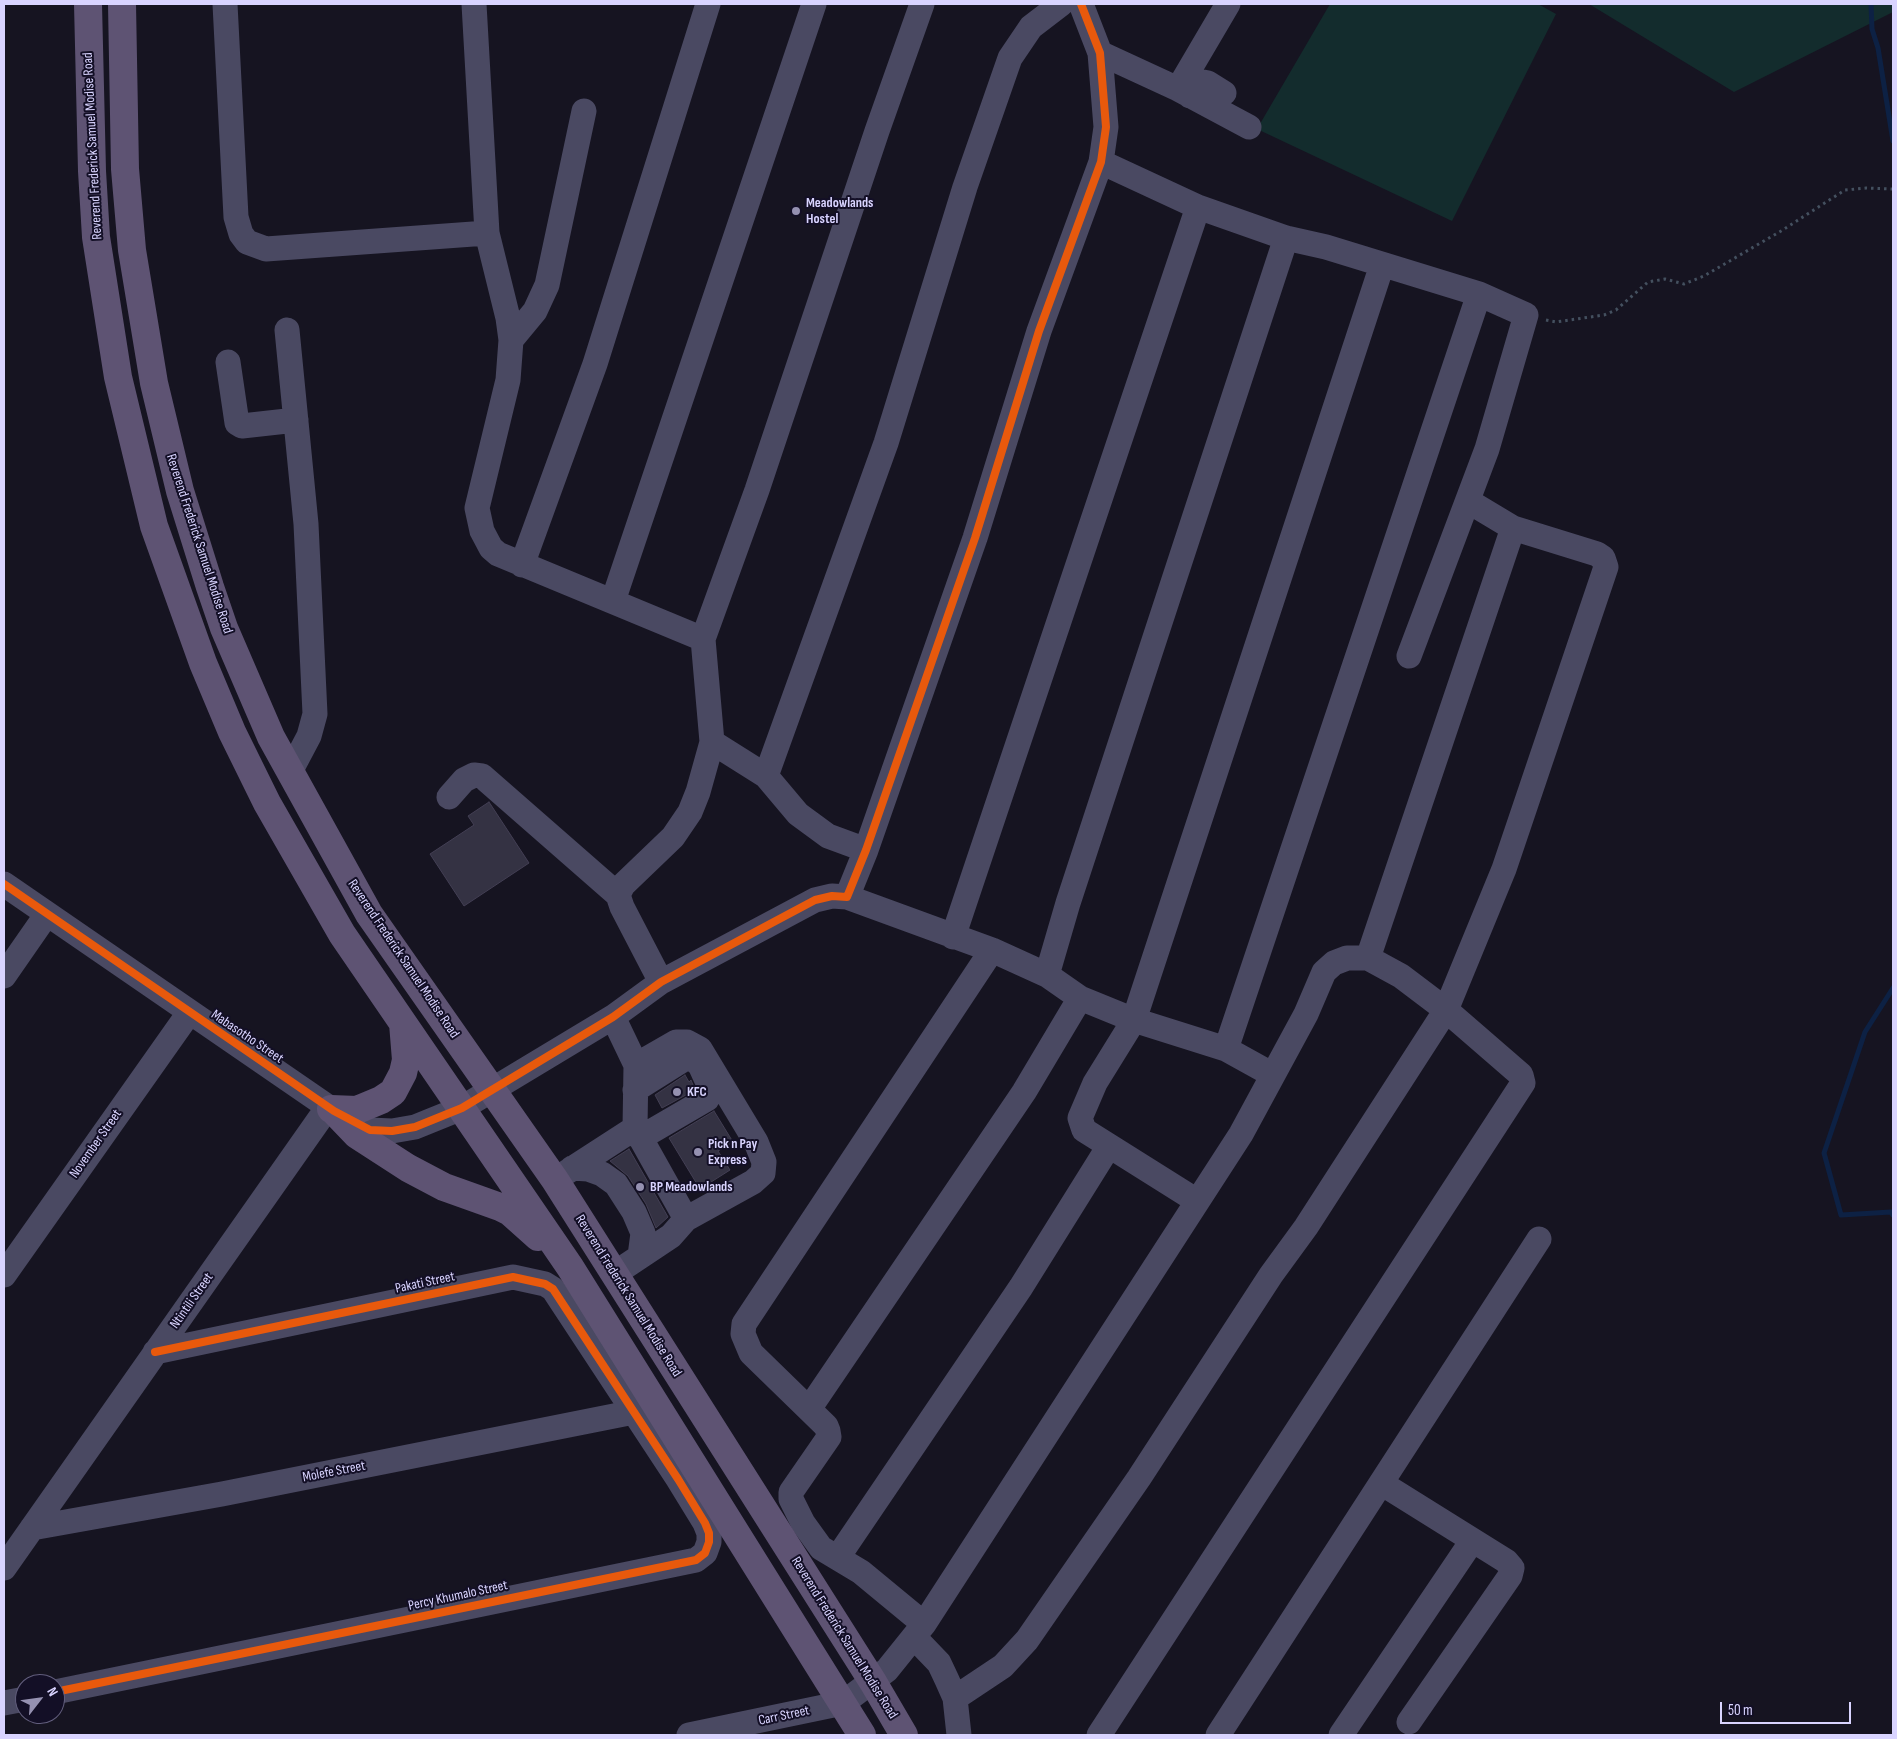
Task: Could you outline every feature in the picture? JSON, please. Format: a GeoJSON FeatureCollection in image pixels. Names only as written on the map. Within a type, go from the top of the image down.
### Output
{"type":"FeatureCollection","features":[{"type":"Feature","properties":{"kind":"main road","name":"Reverend Frederick Samuel Modise Road"},"geometry":{"type":"LineString","coordinates":[[88,4],[92,171],[96,237],[118,377],[154,526],[202,663],[267,803],[338,926],[570,1267],[862,1735]]}},
{"type":"Feature","properties":{"kind":"main road","name":"Reverend Frederick Samuel Modise Road"},"geometry":{"type":"LineString","coordinates":[[122,4],[124,141],[132,250],[164,430],[180,491],[224,628],[271,737],[369,914],[493,1091],[563,1174],[614,1274],[873,1682],[904,1735]]}},
{"type":"Feature","properties":{"kind":"main road"},"geometry":{"type":"LineString","coordinates":[[331,1109],[357,1110],[381,1100],[393,1092],[403,1073],[406,1060],[403,1022]]}},
{"type":"Feature","properties":{"kind":"main road"},"geometry":{"type":"LineString","coordinates":[[331,1109],[357,1134],[432,1182],[489,1202],[510,1212],[570,1267]]}},
{"type":"Feature","properties":{"kind":"street"},"geometry":{"type":"LineString","coordinates":[[225,4],[236,217],[241,234],[247,242],[266,249],[487,233]]}},
{"type":"Feature","properties":{"kind":"street"},"geometry":{"type":"LineString","coordinates":[[474,4],[487,233],[508,318],[511,340],[508,380],[477,516],[490,548],[498,554],[703,638]]}},
{"type":"Feature","properties":{"kind":"street"},"geometry":{"type":"LineString","coordinates":[[522,564],[595,364],[708,4]]}},
{"type":"Feature","properties":{"kind":"street"},"geometry":{"type":"LineString","coordinates":[[613,601],[814,4]]}},
{"type":"Feature","properties":{"kind":"street"},"geometry":{"type":"LineString","coordinates":[[618,895],[623,885],[673,836],[690,812],[712,742],[703,638],[757,490],[922,4]]}},
{"type":"Feature","properties":{"kind":"street"},"geometry":{"type":"LineString","coordinates":[[766,776],[886,443],[965,187],[1010,58],[1031,28],[1048,12],[1061,4]]}},
{"type":"Feature","properties":{"kind":"street"},"geometry":{"type":"LineString","coordinates":[[1184,93],[1228,4]]}},
{"type":"Feature","properties":{"kind":"street"},"geometry":{"type":"LineString","coordinates":[[1090,10],[1100,53],[1106,127],[1101,162],[1042,322],[974,538],[866,850],[847,897],[952,937],[992,950],[1047,975],[1080,998],[1134,1020],[1226,1049],[1273,1075]]}},
{"type":"Feature","properties":{"kind":"street"},"geometry":{"type":"LineString","coordinates":[[1100,53],[1184,93],[1249,127]]}},
{"type":"Feature","properties":{"kind":"street"},"geometry":{"type":"LineString","coordinates":[[1184,93],[1203,82],[1224,93]]}},
{"type":"Feature","properties":{"kind":"street"},"geometry":{"type":"LineString","coordinates":[[511,340],[535,311],[547,285],[584,111]]}},
{"type":"Feature","properties":{"kind":"street"},"geometry":{"type":"LineString","coordinates":[[1101,162],[1198,207],[1286,238],[1326,247],[1479,294],[1526,316],[1487,449],[1409,656]]}},
{"type":"Feature","properties":{"kind":"street"},"geometry":{"type":"LineString","coordinates":[[952,937],[1198,207]]}},
{"type":"Feature","properties":{"kind":"street"},"geometry":{"type":"LineString","coordinates":[[1047,975],[1068,903],[1286,238]]}},
{"type":"Feature","properties":{"kind":"street"},"geometry":{"type":"LineString","coordinates":[[1197,1201],[1084,1130],[1080,1118],[1095,1082],[1134,1020],[1382,265]]}},
{"type":"Feature","properties":{"kind":"street"},"geometry":{"type":"LineString","coordinates":[[1226,1049],[1479,294]]}},
{"type":"Feature","properties":{"kind":"street"},"geometry":{"type":"LineString","coordinates":[[287,330],[306,524],[315,714],[310,736],[290,772]]}},
{"type":"Feature","properties":{"kind":"street"},"geometry":{"type":"LineString","coordinates":[[228,362],[237,423],[242,426],[296,420]]}},
{"type":"Feature","properties":{"kind":"street"},"geometry":{"type":"LineString","coordinates":[[955,1698],[1003,1666],[1027,1640],[1139,1478],[1271,1275],[1306,1227],[1446,1010],[1504,869],[1606,567],[1603,558],[1596,554],[1512,528],[1468,502]]}},
{"type":"Feature","properties":{"kind":"street"},"geometry":{"type":"LineString","coordinates":[[1099,1735],[1523,1083],[1521,1075],[1446,1010],[1401,976],[1368,958],[1512,528]]}},
{"type":"Feature","properties":{"kind":"street"},"geometry":{"type":"LineString","coordinates":[[712,742],[766,776],[798,814],[828,836],[866,850]]}},
{"type":"Feature","properties":{"kind":"street"},"geometry":{"type":"LineString","coordinates":[[449,797],[464,780],[474,776],[482,776],[618,895],[622,907],[661,982]]}},
{"type":"Feature","properties":{"kind":"street","name":"Mabasotho Street"},"geometry":{"type":"LineString","coordinates":[[4,884],[331,1109],[370,1130],[392,1131],[415,1127],[462,1108],[613,1017],[661,982],[816,900],[832,896],[847,897]]}},
{"type":"Feature","properties":{"kind":"street"},"geometry":{"type":"LineString","coordinates":[[4,976],[47,914]]}},
{"type":"Feature","properties":{"kind":"street"},"geometry":{"type":"LineString","coordinates":[[958,1735],[955,1698],[939,1663],[919,1631],[861,1572],[821,1548],[811,1537],[791,1499],[792,1488],[828,1437],[826,1426],[751,1353],[743,1334],[744,1324],[992,950]]}},
{"type":"Feature","properties":{"kind":"street","name":"Carr Street"},"geometry":{"type":"LineString","coordinates":[[689,1735],[843,1703],[873,1682],[919,1631],[1241,1134],[1306,1014],[1324,972],[1334,963],[1347,958],[1368,958]]}},
{"type":"Feature","properties":{"kind":"street"},"geometry":{"type":"LineString","coordinates":[[808,1408],[1024,1092],[1080,998]]}},
{"type":"Feature","properties":{"kind":"street","name":"November Street"},"geometry":{"type":"LineString","coordinates":[[4,1275],[189,1013]]}},
{"type":"Feature","properties":{"kind":"street"},"geometry":{"type":"LineString","coordinates":[[613,1017],[636,1065],[634,1090],[637,1133],[686,1219]]}},
{"type":"Feature","properties":{"kind":"street"},"geometry":{"type":"LineString","coordinates":[[614,1274],[672,1236],[686,1219],[753,1182],[763,1173],[764,1162],[756,1142],[700,1049],[687,1042],[676,1042],[636,1065]]}},
{"type":"Feature","properties":{"kind":"street"},"geometry":{"type":"LineString","coordinates":[[563,1174],[637,1133],[706,1099],[710,1088],[700,1065],[686,1058],[634,1090]]}},
{"type":"Feature","properties":{"kind":"street","name":"Ntintili Street"},"geometry":{"type":"LineString","coordinates":[[4,1568],[156,1352],[331,1109]]}},
{"type":"Feature","properties":{"kind":"street"},"geometry":{"type":"LineString","coordinates":[[838,1558],[1021,1287],[1109,1146]]}},
{"type":"Feature","properties":{"kind":"street"},"geometry":{"type":"LineString","coordinates":[[563,1174],[588,1169],[602,1174],[616,1184],[634,1212],[643,1233],[640,1256]]}},
{"type":"Feature","properties":{"kind":"street"},"geometry":{"type":"LineString","coordinates":[[1218,1735],[1539,1239]]}},
{"type":"Feature","properties":{"kind":"street","name":"Pakati Street"},"geometry":{"type":"LineString","coordinates":[[156,1352],[513,1277],[524,1278],[545,1284],[553,1289],[634,1412]]}},
{"type":"Feature","properties":{"kind":"street","name":"Molefe Street"},"geometry":{"type":"LineString","coordinates":[[32,1528],[222,1494],[634,1412]]}},
{"type":"Feature","properties":{"kind":"street","name":"Percy Khumalo Street"},"geometry":{"type":"LineString","coordinates":[[65,1690],[696,1560],[705,1552],[709,1542],[709,1533],[705,1523],[634,1412]]}},
{"type":"Feature","properties":{"kind":"street"},"geometry":{"type":"LineString","coordinates":[[1381,1483],[1510,1564],[1511,1573],[1409,1722]]}},
{"type":"Feature","properties":{"kind":"street"},"geometry":{"type":"LineString","coordinates":[[1340,1735],[1472,1541]]}},
{"type":"Feature","properties":{"kind":"path"},"geometry":{"type":"LineString","coordinates":[[1526,316],[1556,322],[1604,315],[1616,310],[1648,282],[1665,279],[1684,284],[1704,276],[1781,231],[1844,190],[1866,188],[1893,189]]}},
{"type":"Feature","properties":{"kind":"green space"},"geometry":{"type":"Polygon","coordinates":[[[1330,4],[1538,4],[1556,14],[1452,221],[1257,129],[1330,4]]]}},
{"type":"Feature","properties":{"kind":"green space"},"geometry":{"type":"Polygon","coordinates":[[[1589,4],[1893,4],[1893,12],[1734,92],[1589,4]]]}},
{"type":"Feature","properties":{"kind":"building"},"geometry":{"type":"Polygon","coordinates":[[[489,802],[529,863],[464,906],[430,854],[474,825],[468,816],[489,802]]]}},
{"type":"Feature","properties":{"kind":"building"},"geometry":{"type":"Polygon","coordinates":[[[685,1075],[689,1082],[691,1080],[695,1090],[662,1108],[655,1095],[685,1075]]]}},
{"type":"Feature","properties":{"kind":"building","name":"Pick n Pay Express"},"geometry":{"type":"Polygon","coordinates":[[[714,1111],[733,1142],[718,1151],[730,1170],[700,1189],[669,1138],[714,1111]]]}},
{"type":"Feature","properties":{"kind":"building"},"geometry":{"type":"Polygon","coordinates":[[[629,1149],[668,1217],[656,1228],[646,1204],[628,1176],[610,1161],[629,1149]]]}},
{"type":"Feature","properties":{"kind":"waterway"},"geometry":{"type":"LineString","coordinates":[[1871,4],[1872,29],[1878,48],[1893,141]]}},
{"type":"Feature","properties":{"kind":"waterway"},"geometry":{"type":"LineString","coordinates":[[1893,988],[1865,1032],[1824,1153],[1841,1215],[1891,1212],[1893,1215]]}},
{"type":"Feature","properties":{"kind":"cycle path"},"geometry":{"type":"LineString","coordinates":[[4,884],[334,1111],[370,1130],[392,1131],[415,1127],[462,1108],[613,1017],[661,982],[815,900],[832,896],[847,897],[866,850],[975,538],[1039,331],[1101,162],[1106,127],[1100,53],[1081,4]]}},
{"type":"Feature","properties":{"kind":"cycle path"},"geometry":{"type":"LineString","coordinates":[[65,1690],[696,1560],[705,1553],[709,1542],[709,1533],[705,1523],[678,1479],[553,1289],[545,1284],[513,1277],[155,1352]]}},
{"type":"Feature","properties":{"kind":"place","name":"Meadowlands Hostel"},"geometry":{"type":"Point","coordinates":[796,211]}},
{"type":"Feature","properties":{"kind":"place","name":"KFC"},"geometry":{"type":"Point","coordinates":[677,1092]}},
{"type":"Feature","properties":{"kind":"place","name":"Pick n Pay Express"},"geometry":{"type":"Point","coordinates":[698,1152]}},
{"type":"Feature","properties":{"kind":"place","name":"BP Meadowlands"},"geometry":{"type":"Point","coordinates":[640,1187]}}]}
